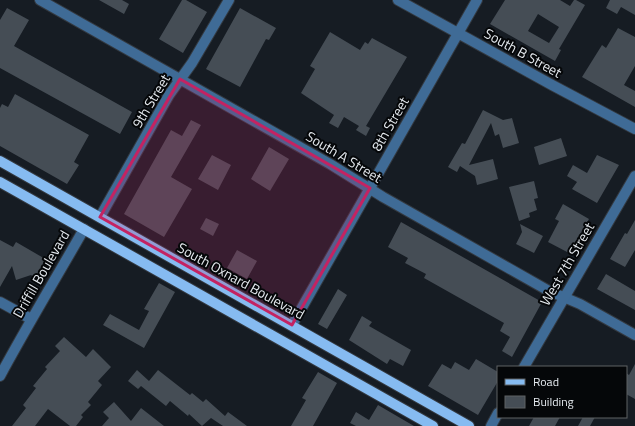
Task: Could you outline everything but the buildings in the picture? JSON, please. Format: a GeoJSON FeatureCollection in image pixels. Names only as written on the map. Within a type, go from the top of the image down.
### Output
{"type":"FeatureCollection","features":[{"type":"Feature","properties":{"kind":"main road","name":"South Oxnard Boulevard"},"geometry":{"type":"LineString","coordinates":[[0,161],[469,426]]}},
{"type":"Feature","properties":{"kind":"main road"},"geometry":{"type":"LineString","coordinates":[[0,182],[433,426]]}},
{"type":"Feature","properties":{"kind":"main road"},"geometry":{"type":"LineString","coordinates":[[84,229],[100,217]]}},
{"type":"Feature","properties":{"kind":"street","name":"South A Street"},"geometry":{"type":"LineString","coordinates":[[40,0],[549,291],[580,304],[635,335]]}},
{"type":"Feature","properties":{"kind":"street","name":"9th Street"},"geometry":{"type":"LineString","coordinates":[[100,217],[169,95],[192,63],[229,0]]}},
{"type":"Feature","properties":{"kind":"street","name":"South B Street"},"geometry":{"type":"LineString","coordinates":[[398,0],[635,129]]}},
{"type":"Feature","properties":{"kind":"street","name":"8th Street"},"geometry":{"type":"LineString","coordinates":[[292,325],[477,0]]}},
{"type":"Feature","properties":{"kind":"street","name":"West 7th Street"},"geometry":{"type":"LineString","coordinates":[[525,366],[635,176]]}},
{"type":"Feature","properties":{"kind":"street","name":"Driffill Boulevard"},"geometry":{"type":"LineString","coordinates":[[0,376],[30,319],[44,300],[84,229]]}},
{"type":"Feature","properties":{"kind":"street"},"geometry":{"type":"LineString","coordinates":[[0,302],[30,319]]}},
{"type":"Feature","properties":{"kind":"street"},"geometry":{"type":"LineString","coordinates":[[491,426],[497,415]]}},
{"type":"Feature","properties":{"kind":"highlighted area"},"geometry":{"type":"Polygon","coordinates":[[[180,79],[370,188],[292,325],[100,217],[180,79]]]}}]}
